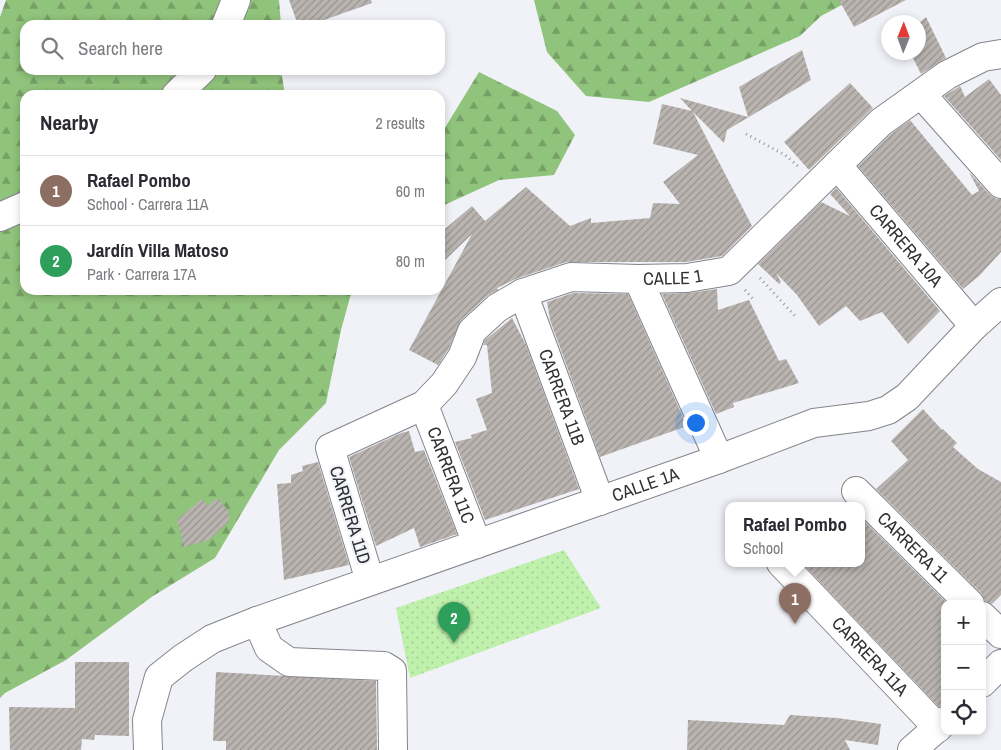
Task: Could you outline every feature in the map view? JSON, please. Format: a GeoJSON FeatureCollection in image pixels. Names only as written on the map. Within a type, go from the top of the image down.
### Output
{"type":"FeatureCollection","features":[{"type":"Feature","properties":{"kind":"street"},"geometry":{"type":"LineString","coordinates":[[228,20],[236,0]]}},
{"type":"Feature","properties":{"kind":"street","name":"CALLE 1"},"geometry":{"type":"LineString","coordinates":[[330,448],[424,405],[444,384],[462,357],[472,331],[497,308],[523,293],[571,277],[687,278],[729,271],[881,122],[947,75],[983,57],[1001,54]]}},
{"type":"Feature","properties":{"kind":"street"},"geometry":{"type":"LineString","coordinates":[[181,90],[197,75]]}},
{"type":"Feature","properties":{"kind":"street"},"geometry":{"type":"LineString","coordinates":[[921,94],[1001,184]]}},
{"type":"Feature","properties":{"kind":"street","name":"CARRERA 10A"},"geometry":{"type":"LineString","coordinates":[[828,174],[974,326]]}},
{"type":"Feature","properties":{"kind":"street"},"geometry":{"type":"LineString","coordinates":[[0,217],[20,208]]}},
{"type":"Feature","properties":{"kind":"street"},"geometry":{"type":"LineString","coordinates":[[638,279],[719,459]]}},
{"type":"Feature","properties":{"kind":"street","name":"CARRERA 11B"},"geometry":{"type":"LineString","coordinates":[[523,293],[600,501]]}},
{"type":"Feature","properties":{"kind":"street","name":"CALLE 1A"},"geometry":{"type":"LineString","coordinates":[[148,750],[147,720],[159,677],[212,639],[370,581],[719,459],[814,423],[869,416],[888,410],[907,397],[974,326],[1001,302]]}},
{"type":"Feature","properties":{"kind":"street","name":"CARRERA 11C"},"geometry":{"type":"LineString","coordinates":[[424,405],[477,544]]}},
{"type":"Feature","properties":{"kind":"street","name":"CARRERA 11D"},"geometry":{"type":"LineString","coordinates":[[330,448],[370,581]]}},
{"type":"Feature","properties":{"kind":"street","name":"CARRERA 11"},"geometry":{"type":"LineString","coordinates":[[856,491],[966,600]]}},
{"type":"Feature","properties":{"kind":"street","name":"CARRERA 11A"},"geometry":{"type":"LineString","coordinates":[[785,567],[941,725]]}},
{"type":"Feature","properties":{"kind":"street"},"geometry":{"type":"LineString","coordinates":[[986,620],[1001,634]]}},
{"type":"Feature","properties":{"kind":"street"},"geometry":{"type":"LineString","coordinates":[[258,621],[269,648],[289,662],[384,666],[392,671],[393,750]]}},
{"type":"Feature","properties":{"kind":"street"},"geometry":{"type":"LineString","coordinates":[[986,679],[1001,664]]}},
{"type":"Feature","properties":{"kind":"street"},"geometry":{"type":"LineString","coordinates":[[912,750],[941,725]]}},
{"type":"Feature","properties":{"kind":"path"},"geometry":{"type":"LineString","coordinates":[[746,134],[785,155],[828,174]]}},
{"type":"Feature","properties":{"kind":"path"},"geometry":{"type":"LineString","coordinates":[[742,258],[795,316]]}},
{"type":"Feature","properties":{"kind":"green space"},"geometry":{"type":"Polygon","coordinates":[[[6,0],[279,0],[281,20],[20,20],[20,75],[282,75],[284,90],[20,90],[20,295],[351,295],[341,330],[326,403],[279,450],[215,558],[153,596],[66,660],[5,693],[0,698],[0,17],[6,0]]]}},
{"type":"Feature","properties":{"kind":"green space"},"geometry":{"type":"Polygon","coordinates":[[[534,0],[851,0],[821,16],[800,36],[649,102],[586,96],[547,52],[534,0]]]}},
{"type":"Feature","properties":{"kind":"green space"},"geometry":{"type":"Polygon","coordinates":[[[479,72],[557,111],[575,135],[554,175],[499,180],[445,205],[445,128],[479,72]]]}},
{"type":"Feature","properties":{"kind":"green space"},"geometry":{"type":"Polygon","coordinates":[[[564,550],[601,608],[410,678],[396,608],[564,550]]]}},
{"type":"Feature","properties":{"kind":"building"},"geometry":{"type":"Polygon","coordinates":[[[289,0],[371,0],[372,3],[324,20],[296,20],[289,0]]]}},
{"type":"Feature","properties":{"kind":"building"},"geometry":{"type":"Polygon","coordinates":[[[839,0],[906,0],[854,27],[839,0]]]}},
{"type":"Feature","properties":{"kind":"building"},"geometry":{"type":"Polygon","coordinates":[[[926,17],[946,58],[921,74],[914,60],[926,60],[926,17]]]}},
{"type":"Feature","properties":{"kind":"building"},"geometry":{"type":"Polygon","coordinates":[[[802,50],[811,80],[727,130],[724,143],[693,112],[752,226],[722,256],[686,262],[566,262],[518,278],[497,288],[498,290],[487,296],[461,320],[448,350],[438,365],[409,350],[439,295],[445,295],[445,284],[472,234],[445,260],[445,229],[472,206],[485,221],[526,187],[570,226],[591,218],[591,223],[650,218],[653,203],[680,204],[663,182],[698,155],[653,144],[662,104],[692,111],[680,98],[748,117],[739,87],[802,50]]]}},
{"type":"Feature","properties":{"kind":"building"},"geometry":{"type":"Polygon","coordinates":[[[989,79],[1001,95],[1001,160],[944,96],[960,86],[965,97],[989,79]]]}},
{"type":"Feature","properties":{"kind":"building"},"geometry":{"type":"Polygon","coordinates":[[[850,83],[873,108],[809,170],[784,142],[850,83]]]}},
{"type":"Feature","properties":{"kind":"building"},"geometry":{"type":"Polygon","coordinates":[[[910,120],[972,195],[979,191],[969,172],[990,195],[996,199],[1001,199],[1001,252],[979,276],[963,289],[858,166],[891,134],[910,120]]]}},
{"type":"Feature","properties":{"kind":"building"},"geometry":{"type":"Polygon","coordinates":[[[836,188],[940,311],[908,344],[882,312],[860,321],[846,306],[819,326],[797,295],[776,273],[781,282],[779,284],[758,264],[821,202],[850,216],[830,194],[836,188]]]}},
{"type":"Feature","properties":{"kind":"building"},"geometry":{"type":"Polygon","coordinates":[[[717,289],[718,310],[749,300],[779,361],[786,359],[799,383],[733,403],[734,407],[716,414],[662,294],[717,289]]]}},
{"type":"Feature","properties":{"kind":"building"},"geometry":{"type":"Polygon","coordinates":[[[573,293],[628,294],[687,426],[600,457],[550,320],[547,302],[573,293]]]}},
{"type":"Feature","properties":{"kind":"building"},"geometry":{"type":"Polygon","coordinates":[[[512,318],[526,345],[579,489],[485,520],[455,442],[472,438],[471,435],[487,430],[476,399],[492,393],[487,345],[483,345],[485,340],[512,318]]]}},
{"type":"Feature","properties":{"kind":"building"},"geometry":{"type":"Polygon","coordinates":[[[923,409],[957,443],[953,447],[978,469],[1001,482],[1001,595],[992,604],[984,600],[981,593],[876,489],[908,460],[891,441],[923,409]]]}},
{"type":"Feature","properties":{"kind":"building"},"geometry":{"type":"Polygon","coordinates":[[[409,431],[415,452],[424,450],[457,534],[420,547],[414,528],[376,546],[349,457],[409,431]]]}},
{"type":"Feature","properties":{"kind":"building"},"geometry":{"type":"Polygon","coordinates":[[[318,462],[349,565],[284,580],[277,484],[291,483],[291,475],[303,471],[302,466],[318,462]]]}},
{"type":"Feature","properties":{"kind":"building"},"geometry":{"type":"Polygon","coordinates":[[[217,498],[227,509],[230,520],[209,540],[184,547],[177,520],[202,499],[208,506],[217,498]]]}},
{"type":"Feature","properties":{"kind":"building"},"geometry":{"type":"Polygon","coordinates":[[[865,522],[944,600],[941,600],[941,707],[939,707],[806,567],[865,567],[865,522]]]}},
{"type":"Feature","properties":{"kind":"building"},"geometry":{"type":"Polygon","coordinates":[[[75,662],[129,662],[129,736],[95,735],[94,740],[82,739],[81,750],[10,750],[9,707],[75,708],[75,662]]]}},
{"type":"Feature","properties":{"kind":"building"},"geometry":{"type":"Polygon","coordinates":[[[216,672],[376,681],[377,750],[226,750],[226,741],[213,741],[216,672]]]}},
{"type":"Feature","properties":{"kind":"building"},"geometry":{"type":"Polygon","coordinates":[[[790,715],[837,718],[881,724],[878,745],[845,740],[850,750],[687,750],[688,720],[784,725],[790,715]]]}},
{"type":"Feature","properties":{"kind":"place","name":"Rafael Pombo"},"geometry":{"type":"Point","coordinates":[795,624]}},
{"type":"Feature","properties":{"kind":"place","name":"Jardín Villa Matoso"},"geometry":{"type":"Point","coordinates":[454,643]}}]}
